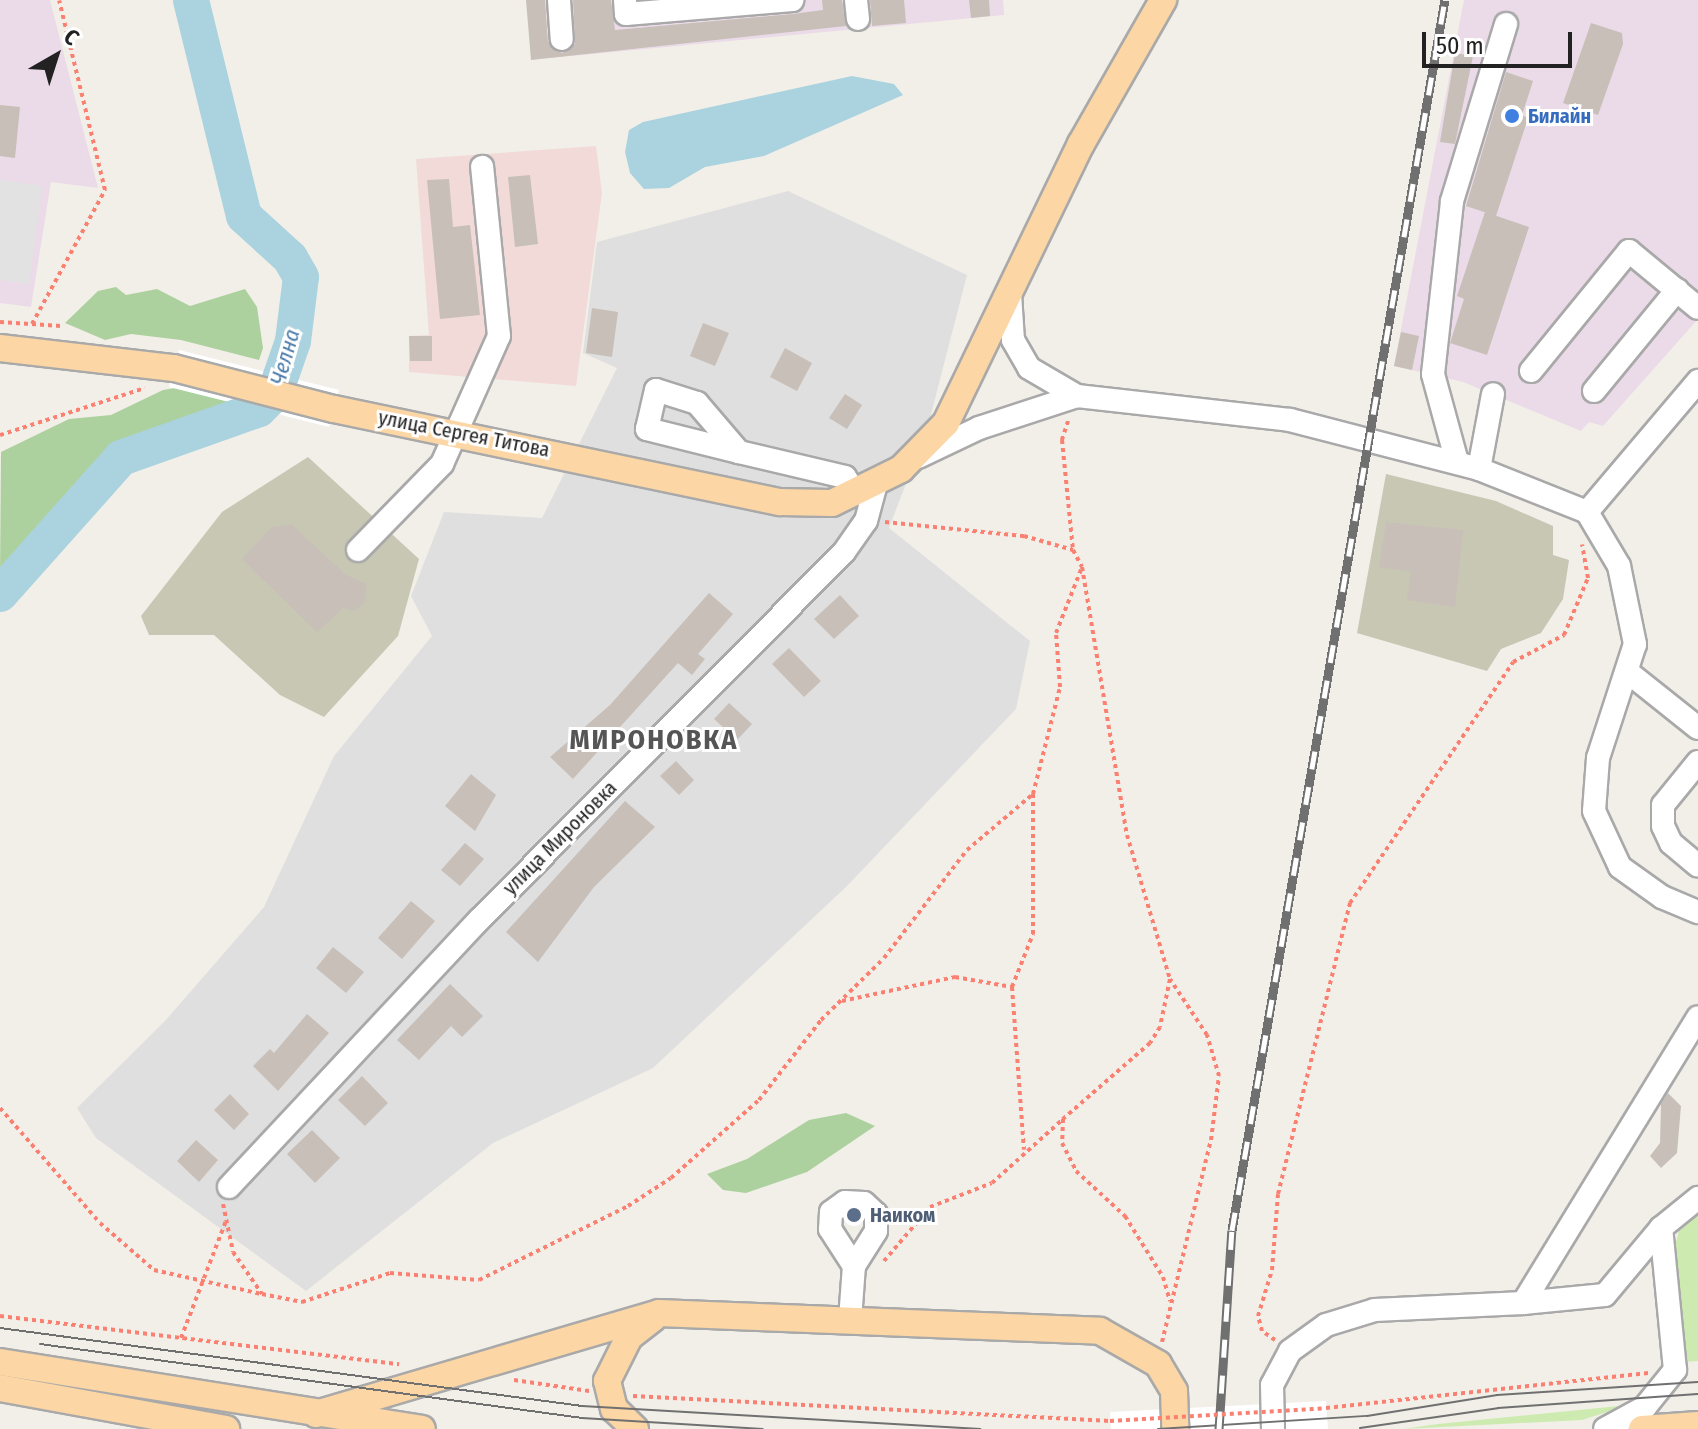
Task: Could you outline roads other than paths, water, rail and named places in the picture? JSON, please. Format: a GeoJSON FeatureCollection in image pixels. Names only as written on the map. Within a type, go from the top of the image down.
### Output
{"type":"FeatureCollection","features":[{"type":"Feature","properties":{"kind":"main road","name":"улица Сергея Титова"},"geometry":{"type":"LineString","coordinates":[[0,348],[170,368],[334,409],[780,502],[832,503],[866,488],[917,457],[946,423],[1081,144],[1163,0]]}},
{"type":"Feature","properties":{"kind":"main road"},"geometry":{"type":"LineString","coordinates":[[635,1429],[614,1409],[609,1394],[614,1359],[659,1313]]}},
{"type":"Feature","properties":{"kind":"main road"},"geometry":{"type":"LineString","coordinates":[[316,1414],[659,1313],[1100,1331],[1158,1364],[1174,1391],[1175,1429]]}},
{"type":"Feature","properties":{"kind":"main road"},"geometry":{"type":"LineString","coordinates":[[0,1362],[422,1429]]}},
{"type":"Feature","properties":{"kind":"main road"},"geometry":{"type":"LineString","coordinates":[[0,1388],[226,1429]]}},
{"type":"Feature","properties":{"kind":"main road"},"geometry":{"type":"LineString","coordinates":[[1642,1429],[1698,1425]]}},
{"type":"Feature","properties":{"kind":"street"},"geometry":{"type":"LineString","coordinates":[[559,0],[562,39]]}},
{"type":"Feature","properties":{"kind":"street"},"geometry":{"type":"LineString","coordinates":[[625,0],[626,14],[792,0]]}},
{"type":"Feature","properties":{"kind":"street"},"geometry":{"type":"LineString","coordinates":[[1457,462],[1433,374],[1450,217],[1506,24]]}},
{"type":"Feature","properties":{"kind":"street"},"geometry":{"type":"LineString","coordinates":[[358,550],[442,464],[499,336],[482,167]]}},
{"type":"Feature","properties":{"kind":"street"},"geometry":{"type":"LineString","coordinates":[[1531,371],[1629,251],[1698,308]]}},
{"type":"Feature","properties":{"kind":"street"},"geometry":{"type":"LineString","coordinates":[[1594,391],[1677,290]]}},
{"type":"Feature","properties":{"kind":"street"},"geometry":{"type":"LineString","coordinates":[[1010,294],[1013,340],[1029,368],[1077,396],[1290,420],[1479,469],[1594,519],[1631,610],[1635,644],[1629,673],[1598,758],[1594,811],[1620,867],[1698,912]]}},
{"type":"Feature","properties":{"kind":"street"},"geometry":{"type":"LineString","coordinates":[[1594,519],[1698,381]]}},
{"type":"Feature","properties":{"kind":"street"},"geometry":{"type":"LineString","coordinates":[[1479,469],[1493,394]]}},
{"type":"Feature","properties":{"kind":"street"},"geometry":{"type":"LineString","coordinates":[[917,457],[979,428],[1077,396]]}},
{"type":"Feature","properties":{"kind":"street"},"geometry":{"type":"LineString","coordinates":[[739,452],[845,477],[866,488]]}},
{"type":"Feature","properties":{"kind":"street","name":"улица Мироновка"},"geometry":{"type":"LineString","coordinates":[[229,1187],[479,920],[844,552],[866,521],[866,488]]}},
{"type":"Feature","properties":{"kind":"street"},"geometry":{"type":"LineString","coordinates":[[1629,673],[1698,728]]}},
{"type":"Feature","properties":{"kind":"street"},"geometry":{"type":"LineString","coordinates":[[1698,762],[1663,805],[1663,826],[1671,843],[1698,866]]}},
{"type":"Feature","properties":{"kind":"street"},"geometry":{"type":"LineString","coordinates":[[1523,1303],[1698,1017]]}},
{"type":"Feature","properties":{"kind":"street"},"geometry":{"type":"LineString","coordinates":[[1273,1429],[1272,1385],[1290,1351],[1326,1325],[1375,1310],[1523,1303],[1605,1295],[1661,1228],[1698,1198]]}},
{"type":"Feature","properties":{"kind":"street"},"geometry":{"type":"LineString","coordinates":[[1605,1429],[1645,1407],[1675,1370],[1661,1228]]}},
{"type":"Feature","properties":{"kind":"street"},"geometry":{"type":"LineString","coordinates":[[850,1320],[854,1266]]}},
{"type":"Feature","properties":{"kind":"water"},"geometry":{"type":"Polygon","coordinates":[[[852,76],[894,84],[903,95],[764,156],[705,167],[669,188],[644,189],[630,173],[625,152],[629,130],[643,122],[852,76]]]}},
{"type":"Feature","properties":{"kind":"waterway","name":"Челна"},"geometry":{"type":"LineString","coordinates":[[0,594],[121,458],[259,409],[275,393],[293,341],[301,277],[290,258],[244,216],[191,0]]}},
{"type":"Feature","properties":{"kind":"tram line"},"geometry":{"type":"LineString","coordinates":[[0,1328],[582,1406],[980,1429]]}},
{"type":"Feature","properties":{"kind":"tram line"},"geometry":{"type":"LineString","coordinates":[[40,1344],[582,1418],[763,1429]]}},
{"type":"Feature","properties":{"kind":"tram line"},"geometry":{"type":"LineString","coordinates":[[1158,1429],[1367,1416],[1497,1395],[1698,1382]]}},
{"type":"Feature","properties":{"kind":"tram line"},"geometry":{"type":"LineString","coordinates":[[1360,1428],[1498,1408],[1698,1394]]}},
{"type":"Feature","properties":{"kind":"railway"},"geometry":{"type":"LineString","coordinates":[[1219,1429],[1232,1230],[1445,0]]}},
{"type":"Feature","properties":{"kind":"place","name":"Билайн"},"geometry":{"type":"Point","coordinates":[1512,116]}},
{"type":"Feature","properties":{"kind":"place","name":"Наиком"},"geometry":{"type":"Point","coordinates":[854,1215]}},
{"type":"Feature","properties":{"kind":"district","name":"МИРОНОВКА"},"geometry":{"type":"Point","coordinates":[654,740]}}]}
